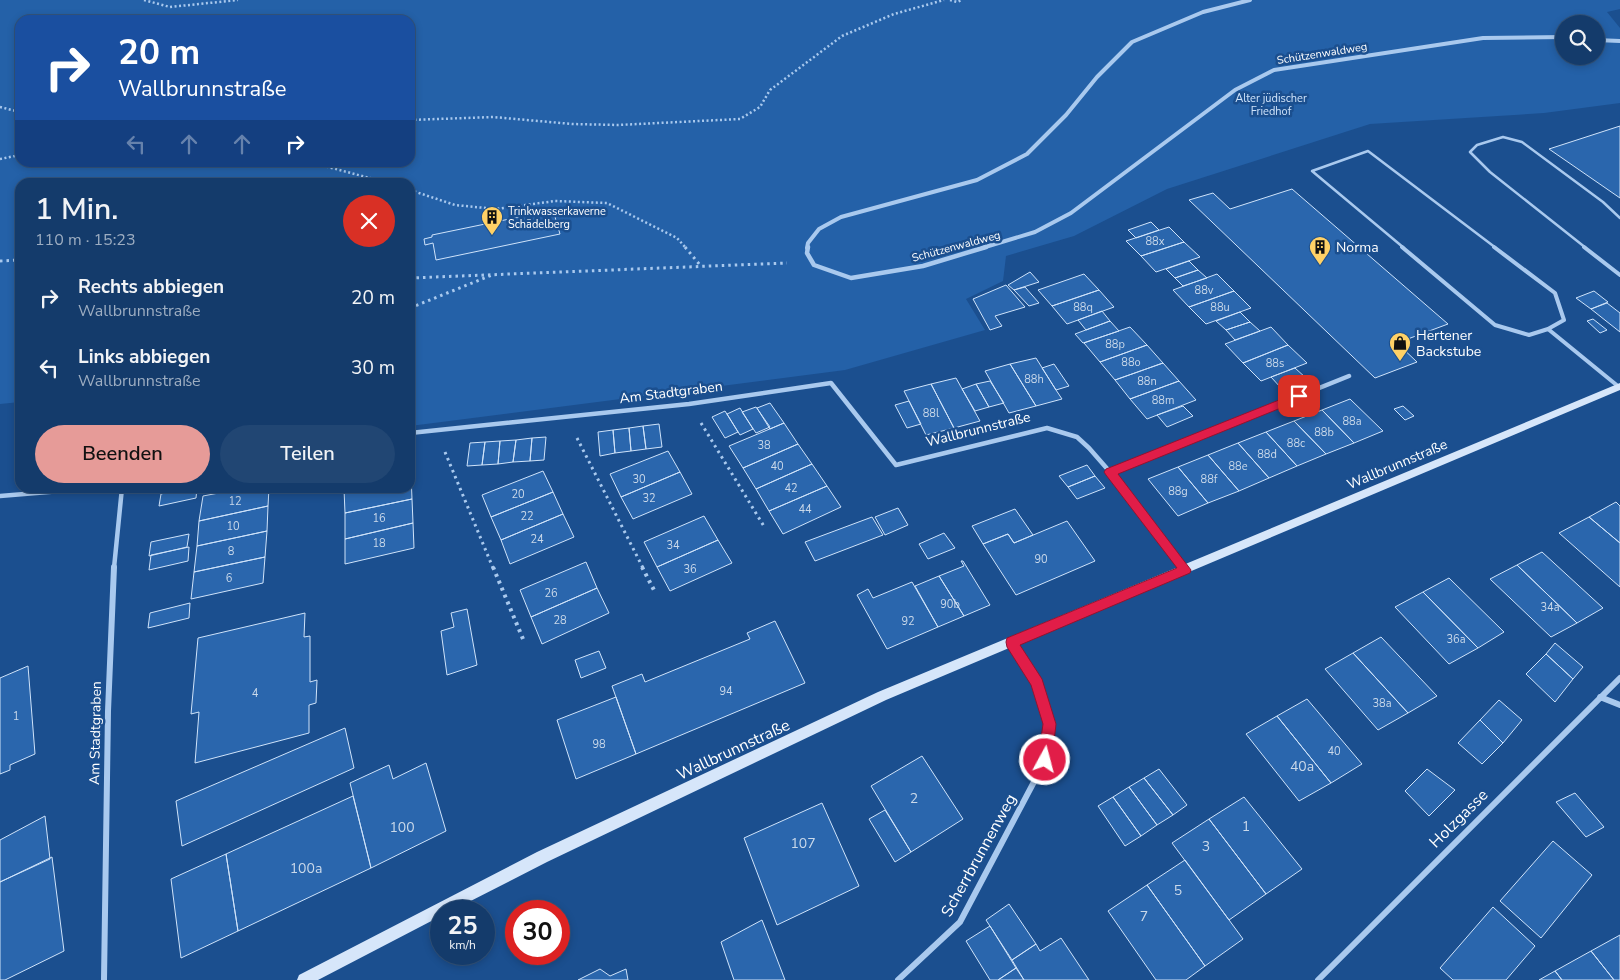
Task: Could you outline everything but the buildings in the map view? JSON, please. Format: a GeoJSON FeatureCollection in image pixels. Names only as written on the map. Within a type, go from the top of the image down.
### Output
{"type":"FeatureCollection","features":[{"type":"Feature","properties":{"kind":"main road","name":"Wallbrunnstraße"},"geometry":{"type":"LineString","coordinates":[[304,980],[542,857],[882,696],[1620,386]]}},
{"type":"Feature","properties":{"kind":"street"},"geometry":{"type":"LineString","coordinates":[[814,265],[807,253],[808,243],[819,229],[841,217],[977,180],[1027,154],[1066,115],[1096,77],[1132,42],[1203,12],[1250,0]]}},
{"type":"Feature","properties":{"kind":"street","name":"Schützenwaldweg"},"geometry":{"type":"LineString","coordinates":[[814,265],[850,278],[924,266],[1035,232],[1071,213],[1236,90],[1253,79],[1274,70],[1483,38],[1555,37]]}},
{"type":"Feature","properties":{"kind":"street"},"geometry":{"type":"LineString","coordinates":[[1605,40],[1620,41]]}},
{"type":"Feature","properties":{"kind":"street"},"geometry":{"type":"LineString","coordinates":[[1110,472],[1349,376]]}},
{"type":"Feature","properties":{"kind":"street","name":"Am Stadtgraben"},"geometry":{"type":"LineString","coordinates":[[415,432],[689,404],[831,384],[896,465]]}},
{"type":"Feature","properties":{"kind":"street","name":"Wallbrunnstraße"},"geometry":{"type":"LineString","coordinates":[[896,465],[1046,428],[1066,431],[1080,438],[1110,472],[1185,570]]}},
{"type":"Feature","properties":{"kind":"street"},"geometry":{"type":"LineString","coordinates":[[0,496],[37,493]]}},
{"type":"Feature","properties":{"kind":"street","name":"Am Stadtgraben"},"geometry":{"type":"LineString","coordinates":[[104,980],[112,582],[121,493]]}},
{"type":"Feature","properties":{"kind":"street","name":"Scherrbrunnenweg"},"geometry":{"type":"LineString","coordinates":[[898,980],[960,922],[1045,760],[1050,724],[1037,683],[1012,642]]}},
{"type":"Feature","properties":{"kind":"street","name":"Holzgasse"},"geometry":{"type":"LineString","coordinates":[[1318,980],[1620,678]]}},
{"type":"Feature","properties":{"kind":"street"},"geometry":{"type":"LineString","coordinates":[[1600,697],[1620,705]]}},
{"type":"Feature","properties":{"kind":"lane"},"geometry":{"type":"LineString","coordinates":[[1620,218],[1603,202],[1522,142],[1503,136],[1477,144],[1470,152],[1490,172],[1620,274]]}},
{"type":"Feature","properties":{"kind":"lane"},"geometry":{"type":"LineString","coordinates":[[1368,151],[1555,293],[1564,320],[1548,329],[1528,335],[1495,325],[1312,171],[1368,151]]}},
{"type":"Feature","properties":{"kind":"lane"},"geometry":{"type":"LineString","coordinates":[[1548,329],[1620,386]]}},
{"type":"Feature","properties":{"kind":"path"},"geometry":{"type":"LineString","coordinates":[[144,0],[170,7],[238,0]]}},
{"type":"Feature","properties":{"kind":"path"},"geometry":{"type":"LineString","coordinates":[[415,120],[493,117],[572,124],[618,125],[709,122],[740,118],[760,107],[770,90],[842,36],[894,14],[944,0]]}},
{"type":"Feature","properties":{"kind":"path"},"geometry":{"type":"LineString","coordinates":[[950,0],[957,2],[962,0]]}},
{"type":"Feature","properties":{"kind":"path"},"geometry":{"type":"LineString","coordinates":[[0,106],[15,110]]}},
{"type":"Feature","properties":{"kind":"path"},"geometry":{"type":"LineString","coordinates":[[0,159],[15,156]]}},
{"type":"Feature","properties":{"kind":"path"},"geometry":{"type":"LineString","coordinates":[[328,167],[370,178]]}},
{"type":"Feature","properties":{"kind":"path"},"geometry":{"type":"LineString","coordinates":[[415,192],[455,205],[496,209],[555,202],[607,203],[677,238],[700,265]]}},
{"type":"Feature","properties":{"kind":"path"},"geometry":{"type":"LineString","coordinates":[[0,261],[15,260]]}},
{"type":"Feature","properties":{"kind":"path"},"geometry":{"type":"LineString","coordinates":[[415,278],[700,265],[787,263],[814,265]]}},
{"type":"Feature","properties":{"kind":"path"},"geometry":{"type":"LineString","coordinates":[[415,306],[495,274]]}},
{"type":"Feature","properties":{"kind":"path"},"geometry":{"type":"LineString","coordinates":[[689,404],[765,528]]}},
{"type":"Feature","properties":{"kind":"path"},"geometry":{"type":"LineString","coordinates":[[566,417],[655,592]]}},
{"type":"Feature","properties":{"kind":"path"},"geometry":{"type":"LineString","coordinates":[[436,430],[523,640]]}},
{"type":"Feature","properties":{"kind":"green space","name":"Alter jüdischer Friedhof"},"geometry":{"type":"Polygon","coordinates":[[[0,0],[1620,0],[1620,9],[1607,12],[1620,28],[1620,103],[1544,113],[1370,124],[1167,189],[1074,236],[1006,256],[1003,281],[966,299],[985,330],[845,370],[415,425],[415,178],[15,178],[15,402],[0,404],[0,0]]]}},
{"type":"Feature","properties":{"kind":"place","name":"Trinkwasserkaverne Schädelberg"},"geometry":{"type":"Point","coordinates":[492,236]}},
{"type":"Feature","properties":{"kind":"place","name":"Norma"},"geometry":{"type":"Point","coordinates":[1320,266]}},
{"type":"Feature","properties":{"kind":"place","name":"Hertener Backstube"},"geometry":{"type":"Point","coordinates":[1400,362]}},
{"type":"Feature","properties":{"kind":"route"},"geometry":{"type":"LineString","coordinates":[[1045,760],[1050,724],[1037,683],[1012,642],[1185,570],[1110,472],[1299,396]]}}]}
